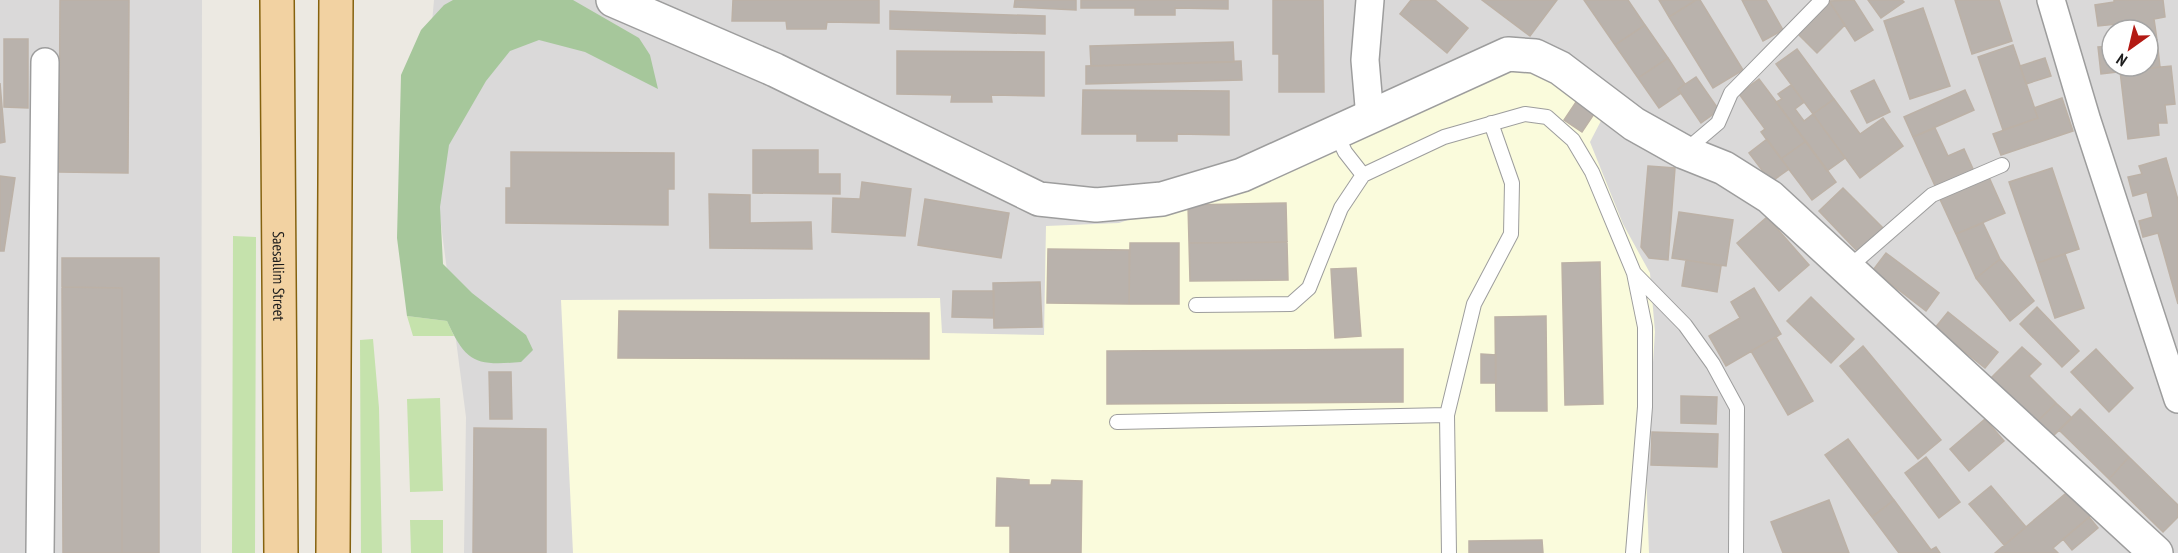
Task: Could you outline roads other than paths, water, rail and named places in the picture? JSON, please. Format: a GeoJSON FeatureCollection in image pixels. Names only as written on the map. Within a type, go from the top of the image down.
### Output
{"type":"FeatureCollection","features":[{"type":"Feature","properties":{"kind":"main road","name":"Saesallim Street"},"geometry":{"type":"LineString","coordinates":[[277,0],[282,553]]}},
{"type":"Feature","properties":{"kind":"main road"},"geometry":{"type":"LineString","coordinates":[[333,553],[336,0]]}},
{"type":"Feature","properties":{"kind":"street"},"geometry":{"type":"LineString","coordinates":[[613,0],[775,70],[1039,199],[1095,205],[1162,199],[1242,175],[1508,54],[1535,56],[1560,68],[1634,124],[1684,152],[1724,168],[1770,197],[2156,553]]}},
{"type":"Feature","properties":{"kind":"street"},"geometry":{"type":"LineString","coordinates":[[1370,0],[1365,60],[1370,118]]}},
{"type":"Feature","properties":{"kind":"street"},"geometry":{"type":"LineString","coordinates":[[2051,0],[2087,122],[2178,399]]}},
{"type":"Feature","properties":{"kind":"street"},"geometry":{"type":"LineString","coordinates":[[40,553],[45,62]]}},
{"type":"Feature","properties":{"kind":"lane"},"geometry":{"type":"LineString","coordinates":[[1684,152],[1718,123],[1731,93],[1822,0]]}},
{"type":"Feature","properties":{"kind":"lane"},"geometry":{"type":"LineString","coordinates":[[1196,305],[1291,304],[1309,288],[1341,208],[1363,175],[1444,137],[1525,114],[1547,117],[1574,140],[1592,172],[1634,273],[1645,327],[1645,407],[1633,553]]}},
{"type":"Feature","properties":{"kind":"lane"},"geometry":{"type":"LineString","coordinates":[[1449,553],[1447,416],[1474,304],[1511,234],[1512,183],[1491,123]]}},
{"type":"Feature","properties":{"kind":"lane"},"geometry":{"type":"LineString","coordinates":[[1336,134],[1345,152],[1363,175]]}},
{"type":"Feature","properties":{"kind":"lane"},"geometry":{"type":"LineString","coordinates":[[1847,269],[1932,195],[2002,165]]}},
{"type":"Feature","properties":{"kind":"lane"},"geometry":{"type":"LineString","coordinates":[[1634,273],[1685,325],[1713,364],[1737,408],[1736,553]]}},
{"type":"Feature","properties":{"kind":"lane"},"geometry":{"type":"LineString","coordinates":[[1117,422],[1447,416]]}}]}
